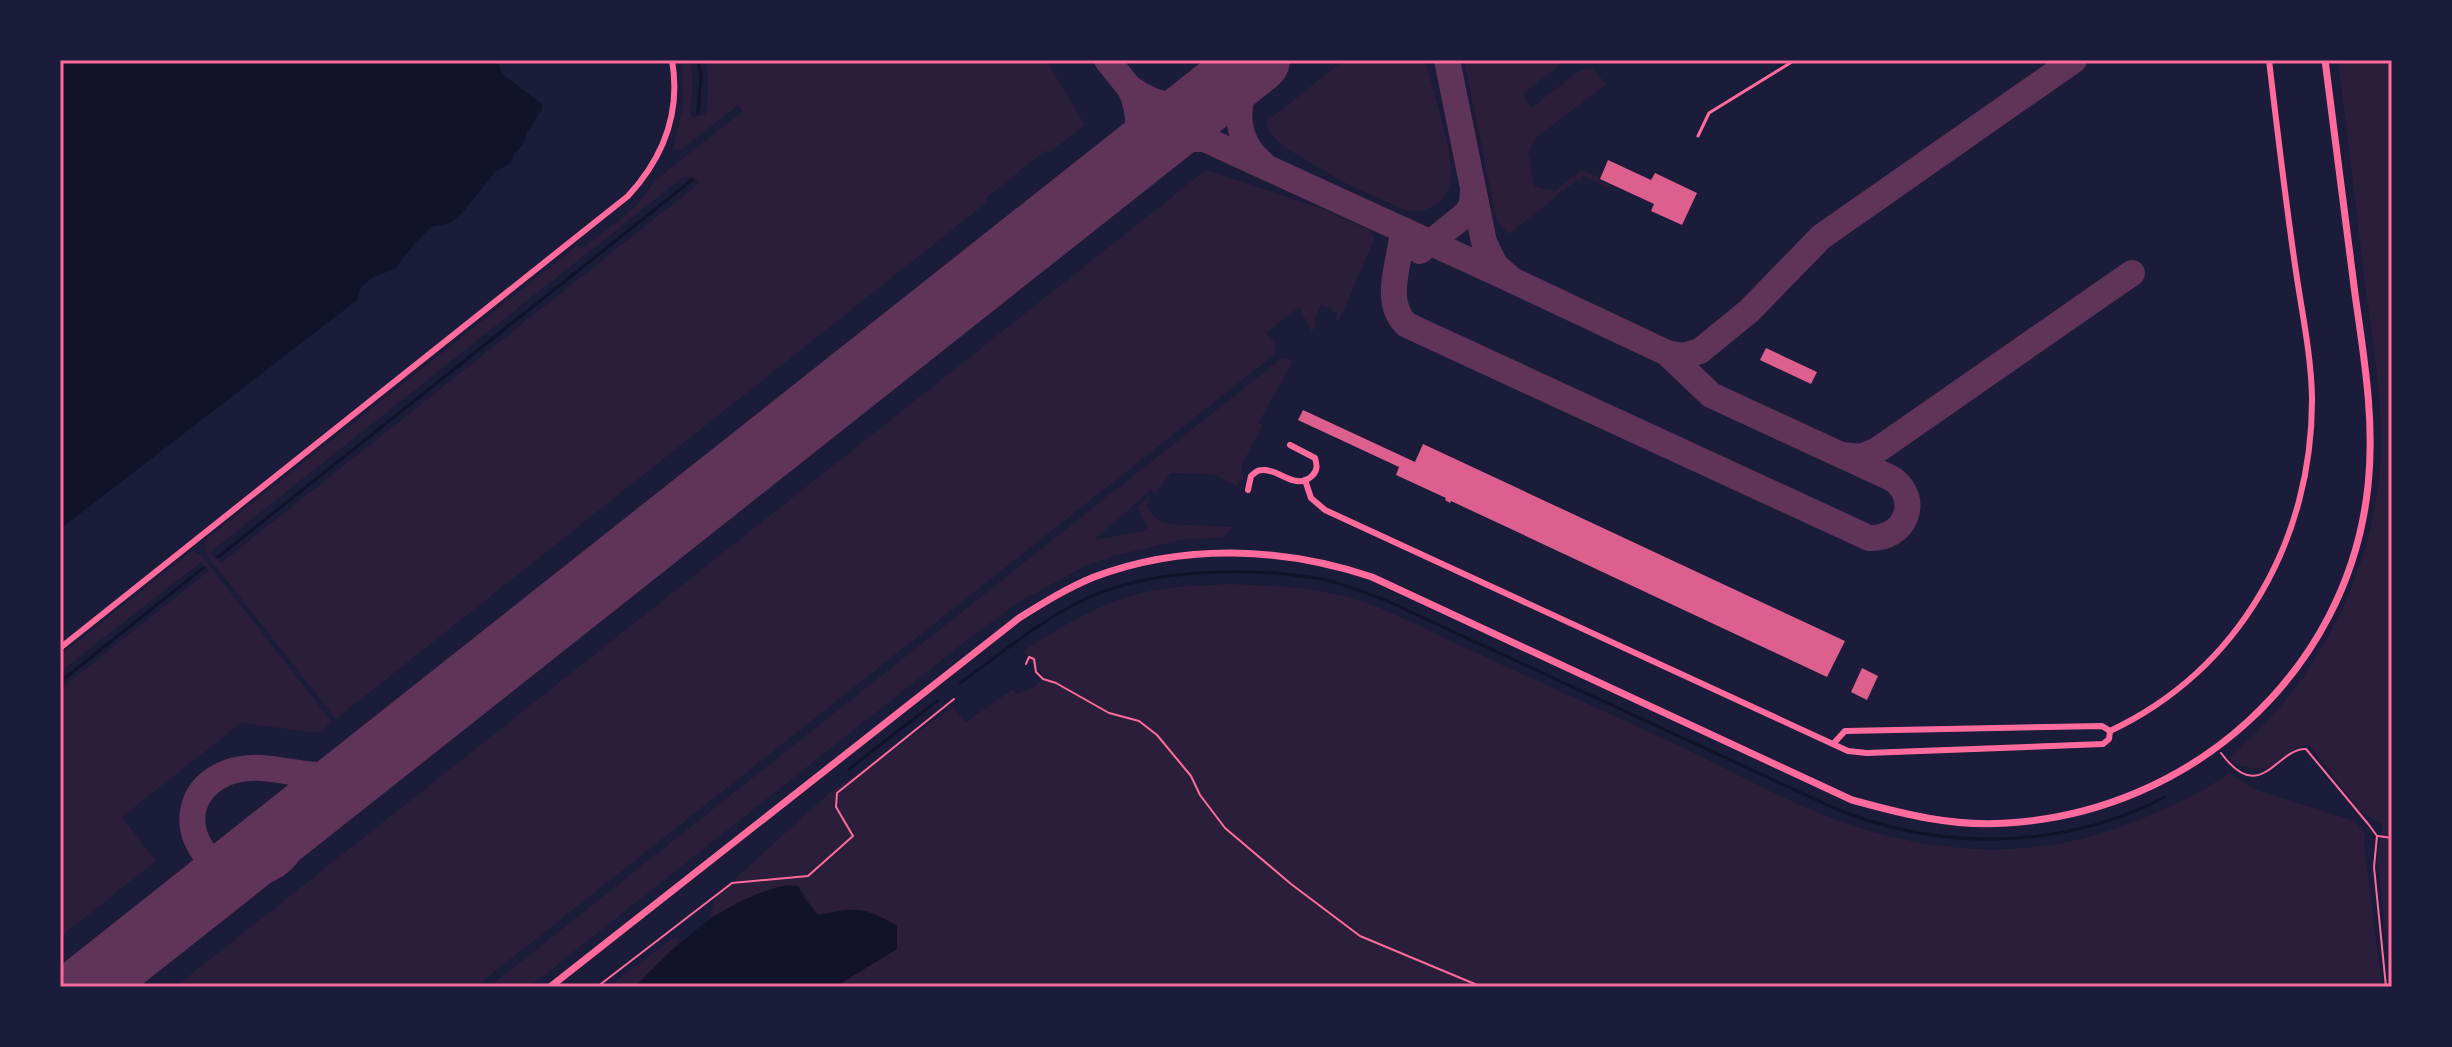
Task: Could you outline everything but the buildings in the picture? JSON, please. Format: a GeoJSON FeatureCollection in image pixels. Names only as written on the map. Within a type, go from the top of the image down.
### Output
{"type":"FeatureCollection","features":[{"type":"Feature","properties":{"kind":"street"},"geometry":{"type":"LineString","coordinates":[[60,648],[628,196],[647,173],[667,134],[675,92],[672,60]]}},
{"type":"Feature","properties":{"kind":"street"},"geometry":{"type":"LineString","coordinates":[[2110,731],[2161,703],[2196,675],[2228,640],[2270,579],[2285,548],[2299,499],[2310,432],[2312,395],[2269,60]]}},
{"type":"Feature","properties":{"kind":"street"},"geometry":{"type":"LineString","coordinates":[[550,987],[1019,618],[1061,592],[1093,578],[1164,558],[1211,553],[1275,555],[1320,561],[1372,577],[1852,800],[1908,815],[1965,823],[2004,824],[2045,820],[2100,807],[2178,774],[2237,733],[2300,663],[2322,629],[2347,573],[2362,523],[2368,487],[2369,410],[2325,60]]}},
{"type":"Feature","properties":{"kind":"street"},"geometry":{"type":"LineString","coordinates":[[1248,490],[1251,476],[1260,470],[1271,471],[1293,481],[1305,480],[1316,470],[1315,458],[1290,445]]}},
{"type":"Feature","properties":{"kind":"street"},"geometry":{"type":"LineString","coordinates":[[1305,480],[1311,498],[1325,510],[1848,751],[1867,753],[2103,744],[2109,739],[2110,731]]}},
{"type":"Feature","properties":{"kind":"street"},"geometry":{"type":"LineString","coordinates":[[1833,744],[1845,731],[2102,726],[2110,731]]}},
{"type":"Feature","properties":{"kind":"lane"},"geometry":{"type":"LineString","coordinates":[[1698,136],[1709,113],[1795,60]]}},
{"type":"Feature","properties":{"kind":"path"},"geometry":{"type":"LineString","coordinates":[[1026,664],[1029,657],[1034,659],[1036,672],[1043,679],[1109,713],[1139,721],[1157,735],[1191,776],[1200,795],[1225,828],[1291,884],[1360,936],[1482,987]]}},
{"type":"Feature","properties":{"kind":"path"},"geometry":{"type":"LineString","coordinates":[[597,987],[732,883],[808,876],[853,836],[836,807],[837,793],[954,699]]}},
{"type":"Feature","properties":{"kind":"path"},"geometry":{"type":"LineString","coordinates":[[2222,755],[2231,767],[2245,774],[2260,774],[2272,770],[2294,751],[2306,749],[2377,836],[2392,838]]}},
{"type":"Feature","properties":{"kind":"path"},"geometry":{"type":"LineString","coordinates":[[2377,836],[2374,867],[2386,987]]}},
{"type":"Feature","properties":{"kind":"shaded area"},"geometry":{"type":"Polygon","coordinates":[[[60,60],[497,60],[502,74],[542,104],[542,109],[511,163],[495,172],[462,213],[450,223],[431,227],[395,269],[373,277],[361,287],[357,300],[60,529],[60,60]]]}},
{"type":"Feature","properties":{"kind":"shaded area"},"geometry":{"type":"Polygon","coordinates":[[[682,60],[690,60],[693,79],[690,113],[693,117],[706,115],[707,60],[1046,60],[1085,125],[1050,152],[1045,151],[987,197],[987,202],[336,719],[206,554],[205,540],[577,246],[582,249],[634,208],[657,179],[743,111],[738,105],[682,149],[673,149],[683,106],[682,60]],[[696,177],[682,178],[211,554],[221,563],[698,183],[696,177]]]}},
{"type":"Feature","properties":{"kind":"shaded area"},"geometry":{"type":"Polygon","coordinates":[[[1344,60],[1425,60],[1451,167],[1446,194],[1436,205],[1421,210],[1405,210],[1345,183],[1284,147],[1271,134],[1266,122],[1344,60]]]}},
{"type":"Feature","properties":{"kind":"shaded area"},"geometry":{"type":"Polygon","coordinates":[[[1464,60],[1566,60],[1523,94],[1531,108],[1579,71],[1592,68],[1606,84],[1537,137],[1528,152],[1534,186],[1555,191],[1581,170],[1599,177],[1598,180],[1611,186],[1610,189],[1583,176],[1509,234],[1497,222],[1464,60]]]}},
{"type":"Feature","properties":{"kind":"shaded area"},"geometry":{"type":"Polygon","coordinates":[[[2338,60],[2392,60],[2392,987],[2377,855],[2383,825],[2360,811],[2309,745],[2293,750],[2272,766],[2261,769],[2234,764],[2229,757],[2261,728],[2290,695],[2337,620],[2355,580],[2377,494],[2381,451],[2378,388],[2338,60]]]}},
{"type":"Feature","properties":{"kind":"shaded area"},"geometry":{"type":"Polygon","coordinates":[[[1206,170],[1320,208],[1371,231],[1374,240],[1339,321],[1336,319],[1338,314],[1321,305],[1312,332],[1306,322],[1308,319],[1304,319],[1298,308],[1266,333],[1275,342],[1275,354],[475,987],[175,987],[1206,170]]]}},
{"type":"Feature","properties":{"kind":"shaded area"},"geometry":{"type":"Polygon","coordinates":[[[1282,358],[1293,361],[1259,422],[1263,425],[1241,466],[1244,479],[1237,486],[1213,474],[1171,473],[1155,493],[1151,490],[1094,540],[1147,530],[1137,508],[1150,495],[1147,504],[1158,520],[1169,524],[1234,527],[1223,537],[1181,540],[1113,556],[1085,566],[1019,602],[529,987],[489,987],[1282,358]]]}},
{"type":"Feature","properties":{"kind":"shaded area"},"geometry":{"type":"Polygon","coordinates":[[[192,551],[201,555],[332,722],[319,733],[241,723],[122,817],[156,861],[60,937],[60,689],[210,570],[201,562],[60,672],[60,655],[192,551]]]}},
{"type":"Feature","properties":{"kind":"shaded area"},"geometry":{"type":"Polygon","coordinates":[[[1225,584],[1311,590],[1372,605],[1813,811],[1909,841],[1987,849],[2027,848],[2066,842],[2105,832],[2154,813],[2229,773],[2257,790],[2354,821],[2365,832],[2364,846],[2382,987],[844,987],[842,982],[897,949],[847,909],[818,915],[798,886],[742,901],[710,918],[715,897],[827,795],[952,708],[966,722],[1013,689],[1017,694],[1034,687],[1044,677],[1023,651],[1081,616],[1112,602],[1165,588],[1225,584]]]}},
{"type":"Feature","properties":{"kind":"shaded area"},"geometry":{"type":"Polygon","coordinates":[[[788,885],[798,886],[818,915],[859,910],[897,926],[897,949],[843,982],[844,987],[635,987],[686,938],[723,911],[765,891],[788,885]]]}},
{"type":"Feature","properties":{"kind":"shaded area"},"geometry":{"type":"Polygon","coordinates":[[[675,937],[680,941],[635,987],[608,987],[675,937]]]}},
{"type":"Feature","properties":{"kind":"waterway"},"geometry":{"type":"LineString","coordinates":[[698,60],[701,76],[698,113]]}},
{"type":"Feature","properties":{"kind":"waterway"},"geometry":{"type":"LineString","coordinates":[[218,557],[692,180]]}},
{"type":"Feature","properties":{"kind":"waterway"},"geometry":{"type":"LineString","coordinates":[[60,682],[203,568]]}},
{"type":"Feature","properties":{"kind":"waterway"},"geometry":{"type":"LineString","coordinates":[[960,683],[1057,614],[1092,596],[1144,580],[1202,573],[1262,572],[1334,582],[1385,600],[1834,808],[1874,822],[1958,838],[2001,839],[2085,827],[2165,797]]}},
{"type":"Feature","properties":{"kind":"waterway"},"geometry":{"type":"LineString","coordinates":[[849,769],[937,701]]}},
{"type":"Feature","properties":{"kind":"taxiway"},"geometry":{"type":"LineString","coordinates":[[1107,60],[1144,106],[1161,119],[1512,280],[1495,265],[1484,242],[1447,60]]}},
{"type":"Feature","properties":{"kind":"taxiway"},"geometry":{"type":"LineString","coordinates":[[1667,353],[1683,356],[1700,351],[1749,311],[1821,237],[2074,60]]}},
{"type":"Feature","properties":{"kind":"taxiway"},"geometry":{"type":"LineString","coordinates":[[1252,64],[1243,90],[1239,116],[1245,140],[1262,163]]}},
{"type":"Feature","properties":{"kind":"taxiway"},"geometry":{"type":"LineString","coordinates":[[1121,168],[1133,149],[1138,129],[1137,108],[1130,88],[1148,99],[1168,105],[1188,105],[1209,99]]}},
{"type":"Feature","properties":{"kind":"taxiway"},"geometry":{"type":"LineString","coordinates":[[1148,146],[1169,139],[1200,139]]}},
{"type":"Feature","properties":{"kind":"taxiway"},"geometry":{"type":"LineString","coordinates":[[1420,251],[1467,213],[1472,204],[1473,190]]}},
{"type":"Feature","properties":{"kind":"taxiway"},"geometry":{"type":"LineString","coordinates":[[1403,230],[1394,293],[1399,316],[1407,325],[1869,538],[1892,533],[1905,518],[1906,498],[1893,479],[1711,395],[1667,353],[1512,280]]}},
{"type":"Feature","properties":{"kind":"taxiway"},"geometry":{"type":"LineString","coordinates":[[1842,455],[1860,457],[1876,451],[2132,273]]}},
{"type":"Feature","properties":{"kind":"taxiway"},"geometry":{"type":"LineString","coordinates":[[330,794],[305,820],[282,861],[253,874],[233,872],[215,863],[201,848],[194,830],[193,810],[202,791],[220,776],[234,770],[262,768],[334,775],[368,764]]}},
{"type":"Feature","properties":{"kind":"runway"},"geometry":{"type":"LineString","coordinates":[[86,987],[1257,60]]}}]}
